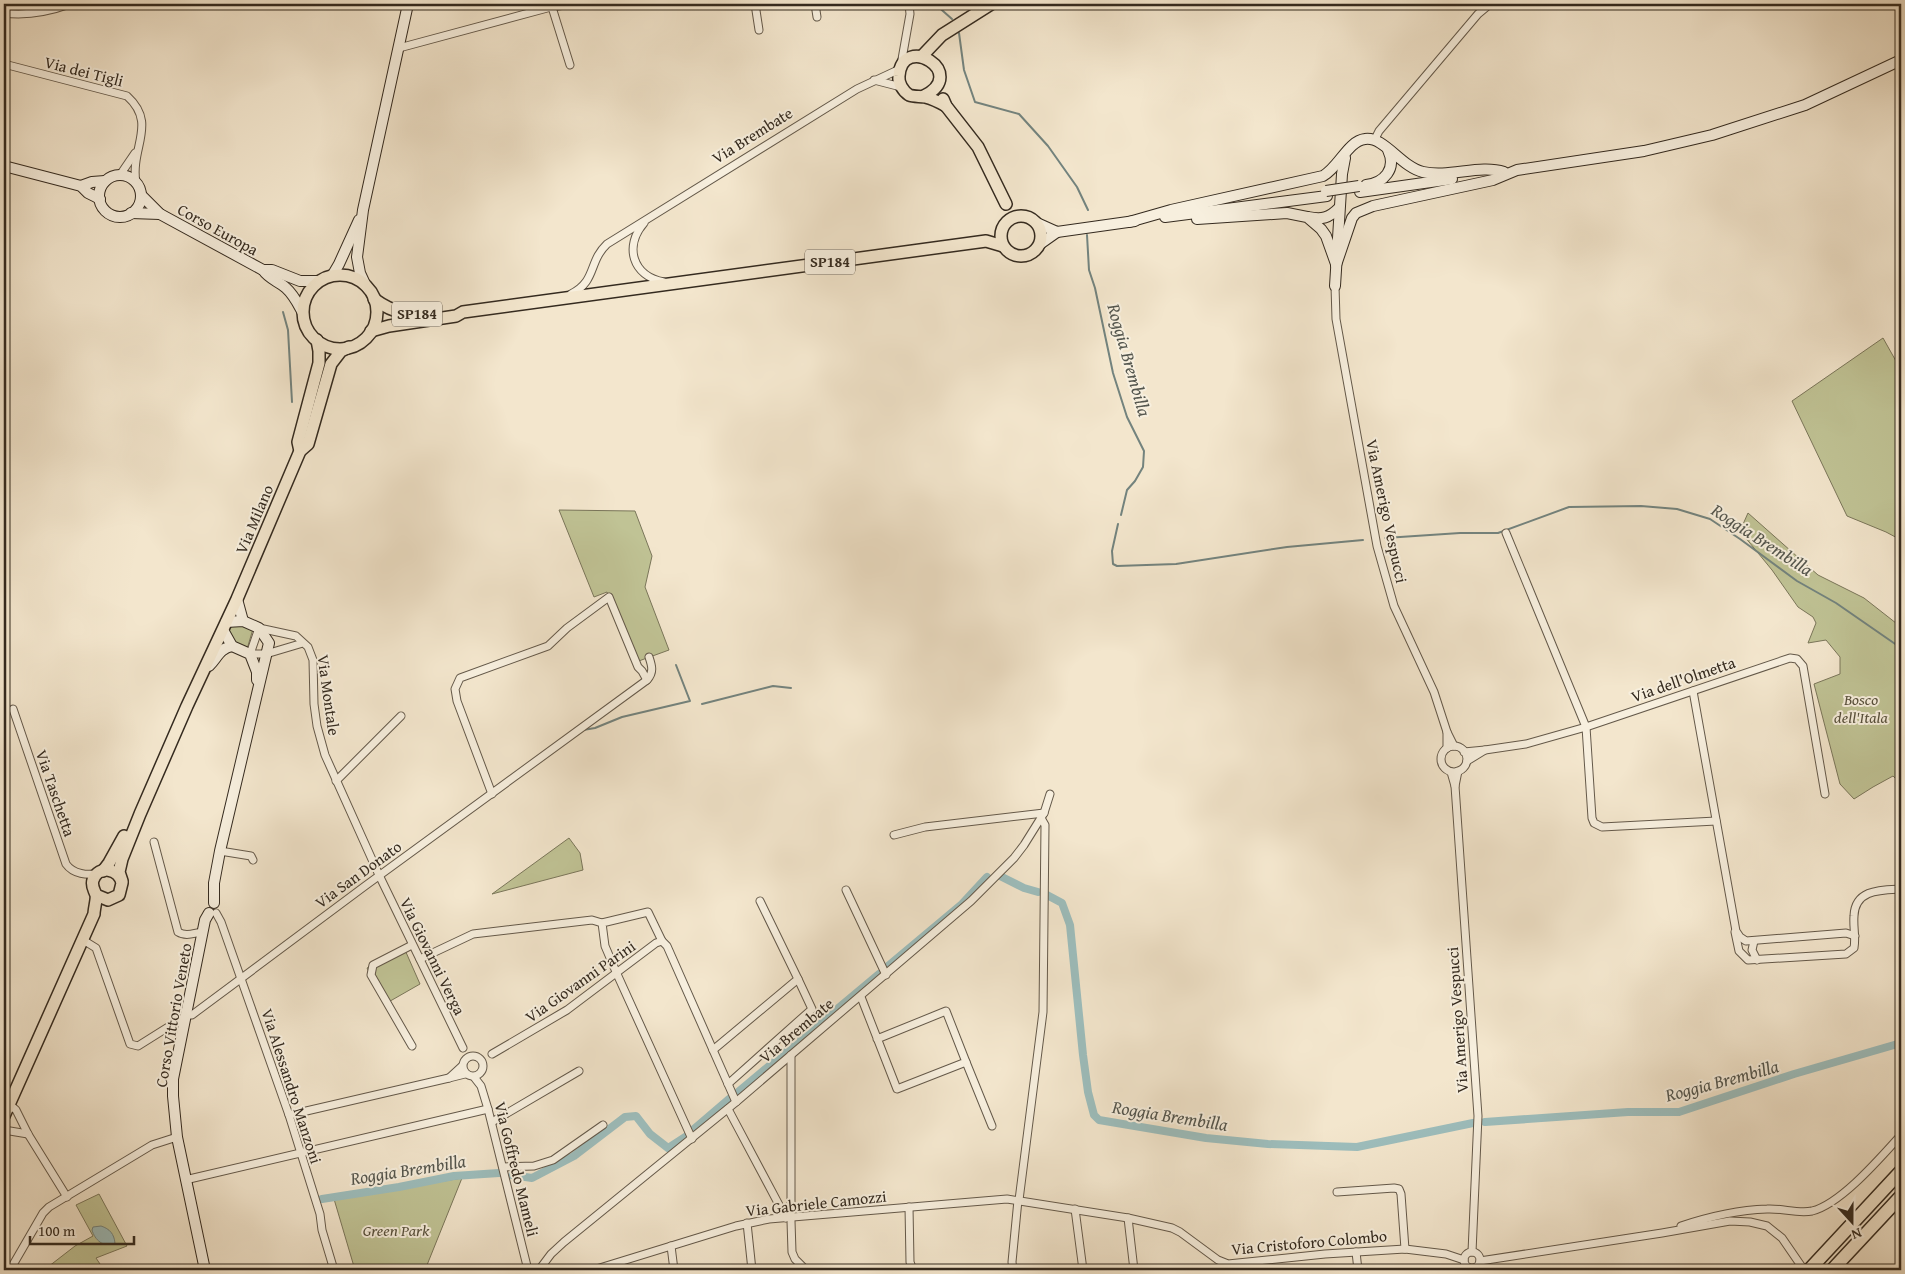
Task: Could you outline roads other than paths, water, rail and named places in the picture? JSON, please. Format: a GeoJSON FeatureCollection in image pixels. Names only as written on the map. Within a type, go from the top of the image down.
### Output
{"type":"FeatureCollection","features":[{"type":"Feature","properties":{"kind":"highway"},"geometry":{"type":"LineString","coordinates":[[1809,1270],[1901,1171]]}},
{"type":"Feature","properties":{"kind":"highway"},"geometry":{"type":"LineString","coordinates":[[1832,1270],[1901,1196]]}},
{"type":"Feature","properties":{"kind":"main road"},"geometry":{"type":"LineString","coordinates":[[263,270],[268,277],[285,287],[293,295],[303,313],[305,323],[317,340],[332,347],[349,347],[365,338],[371,331],[376,315],[374,299],[360,273],[357,257],[363,210],[408,4]]}},
{"type":"Feature","properties":{"kind":"main road"},"geometry":{"type":"LineString","coordinates":[[946,106],[924,96],[910,95],[901,87],[898,78],[910,61],[942,35],[990,4]]}},
{"type":"Feature","properties":{"kind":"main road"},"geometry":{"type":"LineString","coordinates":[[924,96],[932,92],[937,85],[939,75],[936,66],[936,54],[942,35]]}},
{"type":"Feature","properties":{"kind":"main road"},"geometry":{"type":"LineString","coordinates":[[910,61],[930,60],[936,66]]}},
{"type":"Feature","properties":{"kind":"main road","name":"SP184"},"geometry":{"type":"LineString","coordinates":[[371,331],[388,326],[456,316],[464,312],[986,241],[1004,246],[1011,254],[1022,256],[1033,253],[1040,244],[1057,232],[1253,206],[1327,193],[1504,172],[1644,151],[1742,126],[1805,105],[1901,60]]}},
{"type":"Feature","properties":{"kind":"main road"},"geometry":{"type":"LineString","coordinates":[[937,85],[946,106],[978,147],[1006,204],[1021,216]]}},
{"type":"Feature","properties":{"kind":"main road"},"geometry":{"type":"LineString","coordinates":[[1128,222],[1171,210],[1323,176],[1337,165],[1358,140],[1364,139],[1375,139],[1387,147],[1405,164],[1423,172],[1444,174],[1495,169],[1504,172]]}},
{"type":"Feature","properties":{"kind":"main road"},"geometry":{"type":"LineString","coordinates":[[1359,189],[1374,184],[1387,176],[1391,159],[1387,147]]}},
{"type":"Feature","properties":{"kind":"main road"},"geometry":{"type":"LineString","coordinates":[[1335,286],[1342,174],[1347,152]]}},
{"type":"Feature","properties":{"kind":"main road","name":"Corso Europa"},"geometry":{"type":"LineString","coordinates":[[4,166],[81,186],[100,200],[104,209],[113,215],[124,216],[131,213],[160,214]]}},
{"type":"Feature","properties":{"kind":"main road"},"geometry":{"type":"LineString","coordinates":[[1336,265],[1348,225],[1356,213],[1363,209],[1493,180],[1518,170]]}},
{"type":"Feature","properties":{"kind":"main road"},"geometry":{"type":"LineString","coordinates":[[120,175],[129,177],[136,183]]}},
{"type":"Feature","properties":{"kind":"main road","name":"Corso Europa"},"geometry":{"type":"LineString","coordinates":[[81,186],[92,182],[105,181],[120,175]]}},
{"type":"Feature","properties":{"kind":"main road"},"geometry":{"type":"LineString","coordinates":[[100,200],[101,188],[105,181]]}},
{"type":"Feature","properties":{"kind":"main road","name":"Corso Europa"},"geometry":{"type":"LineString","coordinates":[[136,183],[141,195],[160,214],[263,270]]}},
{"type":"Feature","properties":{"kind":"main road"},"geometry":{"type":"LineString","coordinates":[[131,213],[139,203],[141,195]]}},
{"type":"Feature","properties":{"kind":"main road"},"geometry":{"type":"LineString","coordinates":[[1004,246],[1001,236],[1005,225],[1006,204]]}},
{"type":"Feature","properties":{"kind":"main road"},"geometry":{"type":"LineString","coordinates":[[1128,222],[1172,222],[1287,213],[1320,220],[1326,218],[1339,208]]}},
{"type":"Feature","properties":{"kind":"main road"},"geometry":{"type":"LineString","coordinates":[[332,276],[363,210]]}},
{"type":"Feature","properties":{"kind":"main road"},"geometry":{"type":"LineString","coordinates":[[986,241],[1012,218],[1021,216],[1030,218],[1057,232]]}},
{"type":"Feature","properties":{"kind":"main road"},"geometry":{"type":"LineString","coordinates":[[1307,217],[1326,236],[1336,265]]}},
{"type":"Feature","properties":{"kind":"main road"},"geometry":{"type":"LineString","coordinates":[[1037,223],[1041,233],[1040,244]]}},
{"type":"Feature","properties":{"kind":"main road"},"geometry":{"type":"LineString","coordinates":[[263,270],[272,270],[300,281],[319,281],[332,276],[350,276],[366,286]]}},
{"type":"Feature","properties":{"kind":"main road"},"geometry":{"type":"LineString","coordinates":[[303,313],[306,298],[319,281]]}},
{"type":"Feature","properties":{"kind":"main road","name":"SP184"},"geometry":{"type":"LineString","coordinates":[[374,299],[398,313],[411,314],[455,309],[464,312]]}},
{"type":"Feature","properties":{"kind":"main road","name":"Via Milano"},"geometry":{"type":"LineString","coordinates":[[300,451],[298,442],[319,363],[317,340]]}},
{"type":"Feature","properties":{"kind":"main road","name":"Via Milano"},"geometry":{"type":"LineString","coordinates":[[140,814],[186,706],[237,599],[300,451],[308,444],[331,364],[335,356],[349,347]]}},
{"type":"Feature","properties":{"kind":"main road"},"geometry":{"type":"LineString","coordinates":[[237,599],[243,621]]}},
{"type":"Feature","properties":{"kind":"main road"},"geometry":{"type":"LineString","coordinates":[[232,646],[224,626],[243,621],[259,628],[269,643]]}},
{"type":"Feature","properties":{"kind":"main road","name":"Corso Vittorio Veneto"},"geometry":{"type":"LineString","coordinates":[[204,1270],[177,1137],[173,1079],[203,932],[213,910],[214,883],[220,851],[269,643]]}},
{"type":"Feature","properties":{"kind":"main road"},"geometry":{"type":"LineString","coordinates":[[203,672],[219,652],[232,646],[250,654],[257,672],[258,686]]}},
{"type":"Feature","properties":{"kind":"main road"},"geometry":{"type":"LineString","coordinates":[[4,1116],[94,914],[94,878],[110,863],[130,826],[140,814]]}},
{"type":"Feature","properties":{"kind":"main road"},"geometry":{"type":"LineString","coordinates":[[94,914],[115,898],[121,890],[122,881],[119,872],[122,859],[140,814]]}},
{"type":"Feature","properties":{"kind":"main road"},"geometry":{"type":"LineString","coordinates":[[101,872],[114,871],[122,881]]}},
{"type":"Feature","properties":{"kind":"main road"},"geometry":{"type":"LineString","coordinates":[[94,891],[105,900],[115,898]]}},
{"type":"Feature","properties":{"kind":"street"},"geometry":{"type":"LineString","coordinates":[[4,13],[22,15],[49,11],[70,4]]}},
{"type":"Feature","properties":{"kind":"street"},"geometry":{"type":"LineString","coordinates":[[399,48],[551,5],[572,4]]}},
{"type":"Feature","properties":{"kind":"street"},"geometry":{"type":"LineString","coordinates":[[755,4],[759,30]]}},
{"type":"Feature","properties":{"kind":"street"},"geometry":{"type":"LineString","coordinates":[[815,4],[817,17]]}},
{"type":"Feature","properties":{"kind":"street"},"geometry":{"type":"LineString","coordinates":[[909,4],[909,20],[904,45],[910,61]]}},
{"type":"Feature","properties":{"kind":"street"},"geometry":{"type":"LineString","coordinates":[[1375,139],[1478,14],[1490,4]]}},
{"type":"Feature","properties":{"kind":"street"},"geometry":{"type":"LineString","coordinates":[[551,5],[570,65]]}},
{"type":"Feature","properties":{"kind":"street","name":"Via Brembate"},"geometry":{"type":"LineString","coordinates":[[561,299],[585,285],[591,274],[595,259],[600,250],[607,244],[857,89],[910,61]]}},
{"type":"Feature","properties":{"kind":"street","name":"Via dei Tigli"},"geometry":{"type":"LineString","coordinates":[[4,64],[127,96],[137,104],[141,112],[143,125],[134,173],[136,183]]}},
{"type":"Feature","properties":{"kind":"street"},"geometry":{"type":"LineString","coordinates":[[874,80],[901,87]]}},
{"type":"Feature","properties":{"kind":"street","name":"Via dei Tigli"},"geometry":{"type":"LineString","coordinates":[[120,175],[137,151]]}},
{"type":"Feature","properties":{"kind":"street","name":"Via Brembate"},"geometry":{"type":"LineString","coordinates":[[648,219],[640,228],[634,243],[634,260],[648,277],[657,281],[674,284]]}},
{"type":"Feature","properties":{"kind":"street","name":"Via Amerigo Vespucci"},"geometry":{"type":"LineString","coordinates":[[1335,286],[1336,319],[1377,546],[1394,606],[1434,692],[1451,747],[1442,753],[1441,760],[1444,767],[1454,771],[1456,786],[1478,1116],[1472,1252]]}},
{"type":"Feature","properties":{"kind":"street"},"geometry":{"type":"LineString","coordinates":[[1506,533],[1586,727],[1592,818],[1597,825],[1602,827],[1716,821]]}},
{"type":"Feature","properties":{"kind":"street"},"geometry":{"type":"LineString","coordinates":[[492,794],[457,701],[455,689],[460,678],[548,646],[568,628],[609,597],[638,667],[647,680],[652,675],[649,657]]}},
{"type":"Feature","properties":{"kind":"street"},"geometry":{"type":"LineString","coordinates":[[259,628],[296,636],[303,643],[290,645],[266,654],[250,654],[259,628]]}},
{"type":"Feature","properties":{"kind":"street"},"geometry":{"type":"LineString","coordinates":[[269,643],[272,630]]}},
{"type":"Feature","properties":{"kind":"street","name":"Via Montale"},"geometry":{"type":"LineString","coordinates":[[303,643],[308,647],[313,660],[314,704],[317,726],[325,755],[379,876]]}},
{"type":"Feature","properties":{"kind":"street","name":"Via dell'Olmetta"},"geometry":{"type":"LineString","coordinates":[[1464,752],[1526,744],[1586,727],[1790,658],[1797,659],[1803,666],[1825,794]]}},
{"type":"Feature","properties":{"kind":"street","name":"Via San Donato"},"geometry":{"type":"LineString","coordinates":[[186,1017],[192,1015],[647,680]]}},
{"type":"Feature","properties":{"kind":"street"},"geometry":{"type":"LineString","coordinates":[[1693,691],[1738,951],[1748,960],[1846,954],[1854,948],[1854,916],[1858,900],[1866,894],[1878,890],[1901,888]]}},
{"type":"Feature","properties":{"kind":"street","name":"Via Taschetta"},"geometry":{"type":"LineString","coordinates":[[13,709],[66,864],[70,869],[85,874],[94,891]]}},
{"type":"Feature","properties":{"kind":"street"},"geometry":{"type":"LineString","coordinates":[[336,781],[401,716]]}},
{"type":"Feature","properties":{"kind":"street"},"geometry":{"type":"LineString","coordinates":[[1451,747],[1464,752],[1466,761],[1464,767],[1454,771]]}},
{"type":"Feature","properties":{"kind":"street"},"geometry":{"type":"LineString","coordinates":[[1466,761],[1485,750]]}},
{"type":"Feature","properties":{"kind":"street","name":"Via Brembate"},"geometry":{"type":"LineString","coordinates":[[539,1270],[564,1242],[728,1109],[971,901],[1014,858],[1042,815],[1050,794]]}},
{"type":"Feature","properties":{"kind":"street"},"geometry":{"type":"LineString","coordinates":[[894,834],[924,827],[1042,815],[1045,825],[1043,1012],[1018,1200],[1012,1262],[1013,1270]]}},
{"type":"Feature","properties":{"kind":"street"},"geometry":{"type":"LineString","coordinates":[[154,842],[178,932],[187,935],[203,932]]}},
{"type":"Feature","properties":{"kind":"street"},"geometry":{"type":"LineString","coordinates":[[220,851],[251,856],[253,860]]}},
{"type":"Feature","properties":{"kind":"street"},"geometry":{"type":"LineString","coordinates":[[85,874],[101,872]]}},
{"type":"Feature","properties":{"kind":"street","name":"Via Giovanni Verga"},"geometry":{"type":"LineString","coordinates":[[379,876],[463,1048],[467,1054],[476,1057]]}},
{"type":"Feature","properties":{"kind":"street"},"geometry":{"type":"LineString","coordinates":[[846,890],[886,975]]}},
{"type":"Feature","properties":{"kind":"street"},"geometry":{"type":"LineString","coordinates":[[728,1084],[812,1009],[760,900]]}},
{"type":"Feature","properties":{"kind":"street","name":"Via Alessandro Manzoni"},"geometry":{"type":"LineString","coordinates":[[213,910],[221,922],[289,1115],[320,1214],[322,1230],[334,1270]]}},
{"type":"Feature","properties":{"kind":"street"},"geometry":{"type":"LineString","coordinates":[[420,959],[473,934],[592,920],[602,923],[648,912],[659,942],[667,946],[736,1102]]}},
{"type":"Feature","properties":{"kind":"street"},"geometry":{"type":"LineString","coordinates":[[602,923],[605,946],[616,974],[692,1139]]}},
{"type":"Feature","properties":{"kind":"street"},"geometry":{"type":"LineString","coordinates":[[1734,927],[1740,937],[1746,941],[1846,933],[1855,936]]}},
{"type":"Feature","properties":{"kind":"street"},"geometry":{"type":"LineString","coordinates":[[83,940],[96,948],[130,1044],[138,1046],[186,1017]]}},
{"type":"Feature","properties":{"kind":"street"},"geometry":{"type":"LineString","coordinates":[[1754,941],[1752,950],[1757,960]]}},
{"type":"Feature","properties":{"kind":"street","name":"Via Giovanni Parini"},"geometry":{"type":"LineString","coordinates":[[476,1057],[492,1054],[567,1010],[659,942]]}},
{"type":"Feature","properties":{"kind":"street"},"geometry":{"type":"LineString","coordinates":[[412,945],[373,965],[371,975],[412,1046]]}},
{"type":"Feature","properties":{"kind":"street"},"geometry":{"type":"LineString","coordinates":[[713,1050],[798,979]]}},
{"type":"Feature","properties":{"kind":"street"},"geometry":{"type":"LineString","coordinates":[[861,997],[897,1089],[966,1062]]}},
{"type":"Feature","properties":{"kind":"street"},"geometry":{"type":"LineString","coordinates":[[877,1039],[946,1011],[992,1126]]}},
{"type":"Feature","properties":{"kind":"street","name":"Via Giovanni Verga"},"geometry":{"type":"LineString","coordinates":[[463,1048],[463,1063]]}},
{"type":"Feature","properties":{"kind":"street","name":"Via Giovanni Parini"},"geometry":{"type":"LineString","coordinates":[[483,1066],[492,1054]]}},
{"type":"Feature","properties":{"kind":"street"},"geometry":{"type":"LineString","coordinates":[[791,1055],[789,1217],[792,1252],[795,1259],[806,1270]]}},
{"type":"Feature","properties":{"kind":"street"},"geometry":{"type":"LineString","coordinates":[[289,1115],[449,1078],[465,1074],[474,1077],[481,1072],[483,1066],[476,1057],[463,1063],[449,1078]]}},
{"type":"Feature","properties":{"kind":"street"},"geometry":{"type":"LineString","coordinates":[[463,1063],[465,1074]]}},
{"type":"Feature","properties":{"kind":"street"},"geometry":{"type":"LineString","coordinates":[[492,1122],[579,1071]]}},
{"type":"Feature","properties":{"kind":"street","name":"Via Goffredo Mameli"},"geometry":{"type":"LineString","coordinates":[[474,1077],[481,1086],[492,1122],[528,1270]]}},
{"type":"Feature","properties":{"kind":"street"},"geometry":{"type":"LineString","coordinates":[[9,1104],[16,1110],[28,1134],[67,1197]]}},
{"type":"Feature","properties":{"kind":"street"},"geometry":{"type":"LineString","coordinates":[[185,1180],[488,1108]]}},
{"type":"Feature","properties":{"kind":"street"},"geometry":{"type":"LineString","coordinates":[[728,1109],[789,1217]]}},
{"type":"Feature","properties":{"kind":"street"},"geometry":{"type":"LineString","coordinates":[[503,1167],[534,1166],[553,1160],[603,1125]]}},
{"type":"Feature","properties":{"kind":"street"},"geometry":{"type":"LineString","coordinates":[[4,1130],[28,1134]]}},
{"type":"Feature","properties":{"kind":"street"},"geometry":{"type":"LineString","coordinates":[[1662,1233],[1689,1223],[1728,1214],[1778,1209],[1808,1211],[1831,1203],[1843,1194],[1901,1135]]}},
{"type":"Feature","properties":{"kind":"street"},"geometry":{"type":"LineString","coordinates":[[10,1270],[43,1213],[49,1207],[152,1145],[177,1137]]}},
{"type":"Feature","properties":{"kind":"street"},"geometry":{"type":"LineString","coordinates":[[1337,1192],[1400,1189],[1405,1249]]}},
{"type":"Feature","properties":{"kind":"street","name":"Via Gabriele Camozzi"},"geometry":{"type":"LineString","coordinates":[[593,1270],[747,1223],[789,1217],[1007,1199],[1018,1200]]}},
{"type":"Feature","properties":{"kind":"street","name":"Via Cristoforo Colombo"},"geometry":{"type":"LineString","coordinates":[[1018,1200],[1128,1218],[1172,1228],[1218,1260],[1228,1264],[1254,1267],[1356,1252],[1405,1249],[1446,1254],[1464,1260]]}},
{"type":"Feature","properties":{"kind":"street"},"geometry":{"type":"LineString","coordinates":[[909,1207],[910,1262],[913,1270]]}},
{"type":"Feature","properties":{"kind":"street"},"geometry":{"type":"LineString","coordinates":[[1075,1209],[1083,1270]]}},
{"type":"Feature","properties":{"kind":"street"},"geometry":{"type":"LineString","coordinates":[[1128,1218],[1134,1270]]}},
{"type":"Feature","properties":{"kind":"street"},"geometry":{"type":"LineString","coordinates":[[1480,1261],[1477,1254],[1472,1252],[1468,1253],[1464,1260],[1465,1265],[1472,1269],[1480,1261],[1730,1221],[1750,1222],[1767,1226],[1782,1238],[1804,1270]]}},
{"type":"Feature","properties":{"kind":"street"},"geometry":{"type":"LineString","coordinates":[[747,1223],[752,1270]]}},
{"type":"Feature","properties":{"kind":"street"},"geometry":{"type":"LineString","coordinates":[[671,1246],[674,1270]]}},
{"type":"Feature","properties":{"kind":"street"},"geometry":{"type":"LineString","coordinates":[[1356,1252],[1358,1270]]}},
{"type":"Feature","properties":{"kind":"water"},"geometry":{"type":"Polygon","coordinates":[[[101,1226],[111,1232],[115,1243],[103,1244],[97,1240],[92,1230],[93,1227],[101,1226]]]}},
{"type":"Feature","properties":{"kind":"waterway","name":"Roggia Brembilla"},"geometry":{"type":"LineString","coordinates":[[935,4],[952,19]]}},
{"type":"Feature","properties":{"kind":"waterway","name":"Roggia Brembilla"},"geometry":{"type":"LineString","coordinates":[[959,33],[964,70],[975,102],[1019,114],[1048,146],[1077,187],[1088,210]]}},
{"type":"Feature","properties":{"kind":"waterway","name":"Roggia Brembilla"},"geometry":{"type":"LineString","coordinates":[[1087,235],[1089,270],[1095,288],[1113,373],[1127,417],[1144,451],[1143,467],[1127,490],[1121,515]]}},
{"type":"Feature","properties":{"kind":"waterway"},"geometry":{"type":"LineString","coordinates":[[283,312],[288,330],[292,402]]}},
{"type":"Feature","properties":{"kind":"waterway","name":"Roggia Brembilla"},"geometry":{"type":"LineString","coordinates":[[1385,538],[1460,533],[1498,533],[1569,507],[1641,506],[1677,509],[1710,519],[1797,581],[1836,603],[1901,648]]}},
{"type":"Feature","properties":{"kind":"waterway","name":"Roggia Brembilla"},"geometry":{"type":"LineString","coordinates":[[1118,524],[1112,551],[1113,564],[1117,566],[1176,564],[1287,547],[1363,540]]}},
{"type":"Feature","properties":{"kind":"waterway"},"geometry":{"type":"LineString","coordinates":[[583,730],[595,728],[622,717],[690,701],[676,665]]}},
{"type":"Feature","properties":{"kind":"waterway"},"geometry":{"type":"LineString","coordinates":[[702,704],[773,686],[791,688]]}},
{"type":"Feature","properties":{"kind":"waterway","name":"Roggia Brembilla"},"geometry":{"type":"LineString","coordinates":[[1000,876],[1024,888],[1038,892]]}},
{"type":"Feature","properties":{"kind":"waterway","name":"Roggia Brembilla"},"geometry":{"type":"LineString","coordinates":[[888,966],[962,904],[987,877]]}},
{"type":"Feature","properties":{"kind":"waterway","name":"Roggia Brembilla"},"geometry":{"type":"LineString","coordinates":[[1047,895],[1062,903],[1070,925],[1088,1092],[1094,1115],[1099,1120],[1206,1138],[1268,1144],[1357,1147],[1473,1123]]}},
{"type":"Feature","properties":{"kind":"waterway","name":"Roggia Brembilla"},"geometry":{"type":"LineString","coordinates":[[738,1092],[879,974]]}},
{"type":"Feature","properties":{"kind":"waterway","name":"Roggia Brembilla"},"geometry":{"type":"LineString","coordinates":[[1485,1122],[1628,1112],[1679,1112],[1794,1074],[1901,1043]]}},
{"type":"Feature","properties":{"kind":"waterway","name":"Roggia Brembilla"},"geometry":{"type":"LineString","coordinates":[[694,1129],[729,1099]]}},
{"type":"Feature","properties":{"kind":"waterway","name":"Roggia Brembilla"},"geometry":{"type":"LineString","coordinates":[[512,1175],[532,1178],[574,1156],[625,1117],[636,1116],[650,1134],[668,1148],[685,1137]]}},
{"type":"Feature","properties":{"kind":"waterway","name":"Roggia Brembilla"},"geometry":{"type":"LineString","coordinates":[[322,1199],[454,1176],[499,1173]]}},
{"type":"Feature","properties":{"kind":"park label","name":"Bosco dell'Itala"},"geometry":{"type":"Point","coordinates":[1861,708]}},
{"type":"Feature","properties":{"kind":"park label","name":"Green Park"},"geometry":{"type":"Point","coordinates":[396,1230]}}]}
